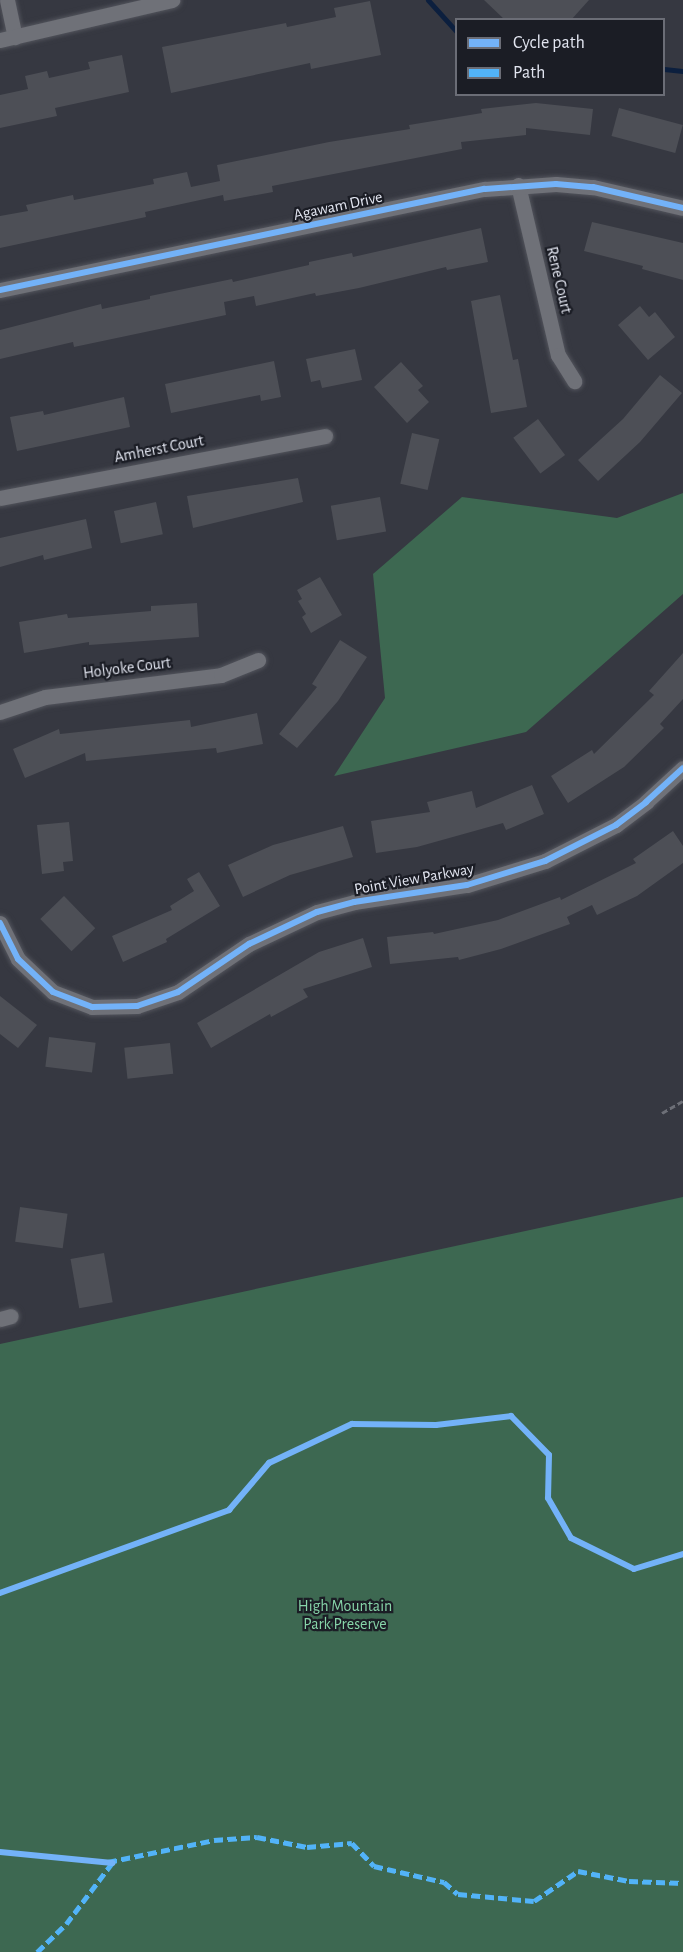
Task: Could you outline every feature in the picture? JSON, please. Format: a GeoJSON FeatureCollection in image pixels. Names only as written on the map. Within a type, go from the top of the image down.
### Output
{"type":"FeatureCollection","features":[{"type":"Feature","properties":{"kind":"street"},"geometry":{"type":"LineString","coordinates":[[7,0],[8,39],[172,0]]}},
{"type":"Feature","properties":{"kind":"street","name":"Agawam Drive"},"geometry":{"type":"LineString","coordinates":[[0,290],[484,189],[518,185],[593,187],[683,208]]}},
{"type":"Feature","properties":{"kind":"street","name":"Rene Court"},"geometry":{"type":"LineString","coordinates":[[518,185],[558,355],[574,381]]}},
{"type":"Feature","properties":{"kind":"street","name":"Amherst Court"},"geometry":{"type":"LineString","coordinates":[[0,498],[325,436]]}},
{"type":"Feature","properties":{"kind":"street","name":"Holyoke Court"},"geometry":{"type":"LineString","coordinates":[[0,712],[45,697],[221,675],[258,660]]}},
{"type":"Feature","properties":{"kind":"street","name":"Point View Parkway"},"geometry":{"type":"LineString","coordinates":[[0,923],[18,959],[53,992],[92,1007],[137,1006],[178,992],[249,944],[317,912],[354,902],[466,885],[545,861],[616,825],[646,802],[683,768]]}},
{"type":"Feature","properties":{"kind":"path"},"geometry":{"type":"LineString","coordinates":[[662,1113],[683,1101]]}},
{"type":"Feature","properties":{"kind":"green space"},"geometry":{"type":"Polygon","coordinates":[[[683,493],[683,594],[526,732],[334,776],[385,698],[373,574],[462,497],[617,518],[683,493]]]}},
{"type":"Feature","properties":{"kind":"green space","name":"High Mountain Park Preserve"},"geometry":{"type":"Polygon","coordinates":[[[683,1197],[683,1952],[0,1952],[0,1344],[683,1197]]]}},
{"type":"Feature","properties":{"kind":"building"},"geometry":{"type":"Polygon","coordinates":[[[484,0],[589,0],[573,18],[503,18],[484,0]]]}},
{"type":"Feature","properties":{"kind":"building"},"geometry":{"type":"Polygon","coordinates":[[[370,1],[381,55],[311,69],[310,63],[171,93],[162,47],[286,23],[287,27],[336,17],[334,8],[370,1]]]}},
{"type":"Feature","properties":{"kind":"building"},"geometry":{"type":"Polygon","coordinates":[[[122,55],[129,92],[55,108],[57,116],[0,128],[0,95],[28,89],[25,76],[47,71],[49,78],[90,69],[88,62],[122,55]]]}},
{"type":"Feature","properties":{"kind":"building"},"geometry":{"type":"Polygon","coordinates":[[[536,103],[593,109],[590,135],[526,128],[526,135],[461,142],[462,149],[272,186],[273,192],[224,201],[223,195],[145,212],[146,217],[0,248],[0,216],[28,211],[26,205],[73,195],[74,200],[154,184],[153,179],[187,172],[191,187],[220,181],[217,165],[329,142],[410,129],[409,125],[482,113],[481,109],[536,103]]]}},
{"type":"Feature","properties":{"kind":"building"},"geometry":{"type":"Polygon","coordinates":[[[619,108],[683,125],[675,153],[611,136],[619,108]]]}},
{"type":"Feature","properties":{"kind":"building"},"geometry":{"type":"Polygon","coordinates":[[[592,222],[683,243],[683,280],[642,269],[643,266],[584,251],[592,222]]]}},
{"type":"Feature","properties":{"kind":"building"},"geometry":{"type":"Polygon","coordinates":[[[481,228],[488,262],[447,270],[446,267],[359,288],[316,296],[315,293],[256,306],[254,296],[224,302],[226,315],[74,347],[73,342],[0,359],[0,330],[101,304],[102,309],[150,299],[150,296],[232,279],[233,282],[309,265],[309,262],[352,253],[353,257],[481,228]]]}},
{"type":"Feature","properties":{"kind":"building"},"geometry":{"type":"Polygon","coordinates":[[[500,295],[513,360],[518,359],[527,407],[491,413],[471,301],[500,295]]]}},
{"type":"Feature","properties":{"kind":"building"},"geometry":{"type":"Polygon","coordinates":[[[640,306],[649,317],[655,312],[675,337],[648,360],[618,325],[640,306]]]}},
{"type":"Feature","properties":{"kind":"building"},"geometry":{"type":"Polygon","coordinates":[[[355,349],[362,380],[322,388],[320,380],[311,382],[306,359],[355,349]]]}},
{"type":"Feature","properties":{"kind":"building"},"geometry":{"type":"Polygon","coordinates":[[[274,361],[281,397],[261,401],[260,395],[171,413],[165,384],[274,361]]]}},
{"type":"Feature","properties":{"kind":"building"},"geometry":{"type":"Polygon","coordinates":[[[401,362],[423,386],[418,390],[429,402],[407,423],[374,387],[401,362]]]}},
{"type":"Feature","properties":{"kind":"building"},"geometry":{"type":"Polygon","coordinates":[[[660,375],[682,393],[640,442],[598,481],[578,460],[623,419],[660,375]]]}},
{"type":"Feature","properties":{"kind":"building"},"geometry":{"type":"Polygon","coordinates":[[[124,397],[130,427],[17,451],[10,417],[43,411],[44,415],[124,397]]]}},
{"type":"Feature","properties":{"kind":"building"},"geometry":{"type":"Polygon","coordinates":[[[538,419],[565,455],[540,474],[513,438],[538,419]]]}},
{"type":"Feature","properties":{"kind":"building"},"geometry":{"type":"Polygon","coordinates":[[[412,433],[439,439],[428,490],[400,484],[412,433]]]}},
{"type":"Feature","properties":{"kind":"building"},"geometry":{"type":"Polygon","coordinates":[[[298,478],[303,502],[193,528],[187,496],[298,478]]]}},
{"type":"Feature","properties":{"kind":"building"},"geometry":{"type":"Polygon","coordinates":[[[380,497],[386,531],[337,540],[331,506],[380,497]]]}},
{"type":"Feature","properties":{"kind":"building"},"geometry":{"type":"Polygon","coordinates":[[[156,502],[163,534],[121,543],[114,511],[156,502]]]}},
{"type":"Feature","properties":{"kind":"building"},"geometry":{"type":"Polygon","coordinates":[[[86,519],[92,548],[44,560],[43,555],[0,567],[0,538],[86,519]]]}},
{"type":"Feature","properties":{"kind":"building"},"geometry":{"type":"Polygon","coordinates":[[[320,577],[342,615],[311,633],[302,617],[306,614],[298,601],[302,599],[297,590],[320,577]]]}},
{"type":"Feature","properties":{"kind":"building"},"geometry":{"type":"Polygon","coordinates":[[[197,603],[199,637],[89,645],[89,642],[24,653],[19,622],[67,614],[68,618],[151,611],[151,606],[197,603]]]}},
{"type":"Feature","properties":{"kind":"building"},"geometry":{"type":"Polygon","coordinates":[[[340,640],[367,657],[338,701],[297,748],[279,734],[317,687],[312,684],[340,640]]]}},
{"type":"Feature","properties":{"kind":"building"},"geometry":{"type":"Polygon","coordinates":[[[683,653],[683,699],[660,724],[664,728],[624,767],[568,803],[551,776],[592,750],[594,754],[654,695],[649,691],[683,653]]]}},
{"type":"Feature","properties":{"kind":"building"},"geometry":{"type":"Polygon","coordinates":[[[257,713],[263,744],[217,753],[216,748],[86,761],[85,753],[25,778],[13,749],[59,729],[60,734],[190,720],[191,727],[257,713]]]}},
{"type":"Feature","properties":{"kind":"building"},"geometry":{"type":"Polygon","coordinates":[[[532,785],[544,814],[506,830],[503,823],[417,847],[376,853],[371,821],[430,812],[427,802],[472,791],[476,808],[532,785]]]}},
{"type":"Feature","properties":{"kind":"building"},"geometry":{"type":"Polygon","coordinates":[[[69,822],[73,861],[63,862],[64,871],[42,874],[37,825],[69,822]]]}},
{"type":"Feature","properties":{"kind":"building"},"geometry":{"type":"Polygon","coordinates":[[[343,826],[353,857],[290,875],[243,897],[228,865],[273,845],[343,826]]]}},
{"type":"Feature","properties":{"kind":"building"},"geometry":{"type":"Polygon","coordinates":[[[673,831],[683,846],[683,863],[637,896],[597,915],[592,905],[567,917],[570,924],[501,949],[459,960],[458,957],[390,964],[387,937],[433,932],[434,934],[498,920],[560,897],[561,900],[636,863],[633,859],[673,831]]]}},
{"type":"Feature","properties":{"kind":"building"},"geometry":{"type":"Polygon","coordinates":[[[199,872],[220,906],[166,939],[167,942],[123,962],[112,936],[172,910],[170,906],[194,891],[187,879],[199,872]]]}},
{"type":"Feature","properties":{"kind":"building"},"geometry":{"type":"Polygon","coordinates":[[[64,896],[95,928],[72,951],[40,919],[64,896]]]}},
{"type":"Feature","properties":{"kind":"building"},"geometry":{"type":"Polygon","coordinates":[[[363,938],[372,967],[303,989],[308,997],[271,1017],[270,1014],[211,1048],[197,1023],[319,952],[363,938]]]}},
{"type":"Feature","properties":{"kind":"building"},"geometry":{"type":"Polygon","coordinates":[[[0,996],[37,1025],[18,1048],[0,1034],[0,996]]]}},
{"type":"Feature","properties":{"kind":"building"},"geometry":{"type":"Polygon","coordinates":[[[49,1037],[96,1043],[92,1073],[45,1067],[49,1037]]]}},
{"type":"Feature","properties":{"kind":"building"},"geometry":{"type":"Polygon","coordinates":[[[170,1043],[173,1074],[127,1079],[124,1048],[170,1043]]]}},
{"type":"Feature","properties":{"kind":"building"},"geometry":{"type":"Polygon","coordinates":[[[20,1207],[68,1214],[63,1248],[15,1242],[20,1207]]]}},
{"type":"Feature","properties":{"kind":"building"},"geometry":{"type":"Polygon","coordinates":[[[104,1253],[113,1302],[79,1308],[71,1259],[104,1253]]]}},
{"type":"Feature","properties":{"kind":"waterway"},"geometry":{"type":"LineString","coordinates":[[428,0],[455,30]]}},
{"type":"Feature","properties":{"kind":"waterway"},"geometry":{"type":"LineString","coordinates":[[665,69],[683,71]]}},
{"type":"Feature","properties":{"kind":"marked path"},"geometry":{"type":"LineString","coordinates":[[108,1862],[214,1840],[257,1837],[307,1847],[352,1843],[374,1866],[444,1882],[458,1894],[534,1901],[578,1871],[629,1881],[683,1883]]}},
{"type":"Feature","properties":{"kind":"marked path"},"geometry":{"type":"LineString","coordinates":[[37,1952],[66,1924],[112,1863]]}},
{"type":"Feature","properties":{"kind":"cycle path"},"geometry":{"type":"LineString","coordinates":[[0,290],[485,189],[556,184],[593,187],[683,208]]}},
{"type":"Feature","properties":{"kind":"cycle path"},"geometry":{"type":"LineString","coordinates":[[0,923],[18,959],[53,992],[92,1007],[137,1006],[178,992],[249,944],[317,912],[354,902],[467,885],[545,861],[616,825],[646,802],[683,768]]}},
{"type":"Feature","properties":{"kind":"cycle path"},"geometry":{"type":"LineString","coordinates":[[0,1593],[229,1510],[269,1463],[352,1424],[436,1425],[511,1416],[549,1455],[548,1498],[571,1538],[634,1569],[683,1554]]}},
{"type":"Feature","properties":{"kind":"cycle path"},"geometry":{"type":"LineString","coordinates":[[0,1852],[112,1863]]}}]}
